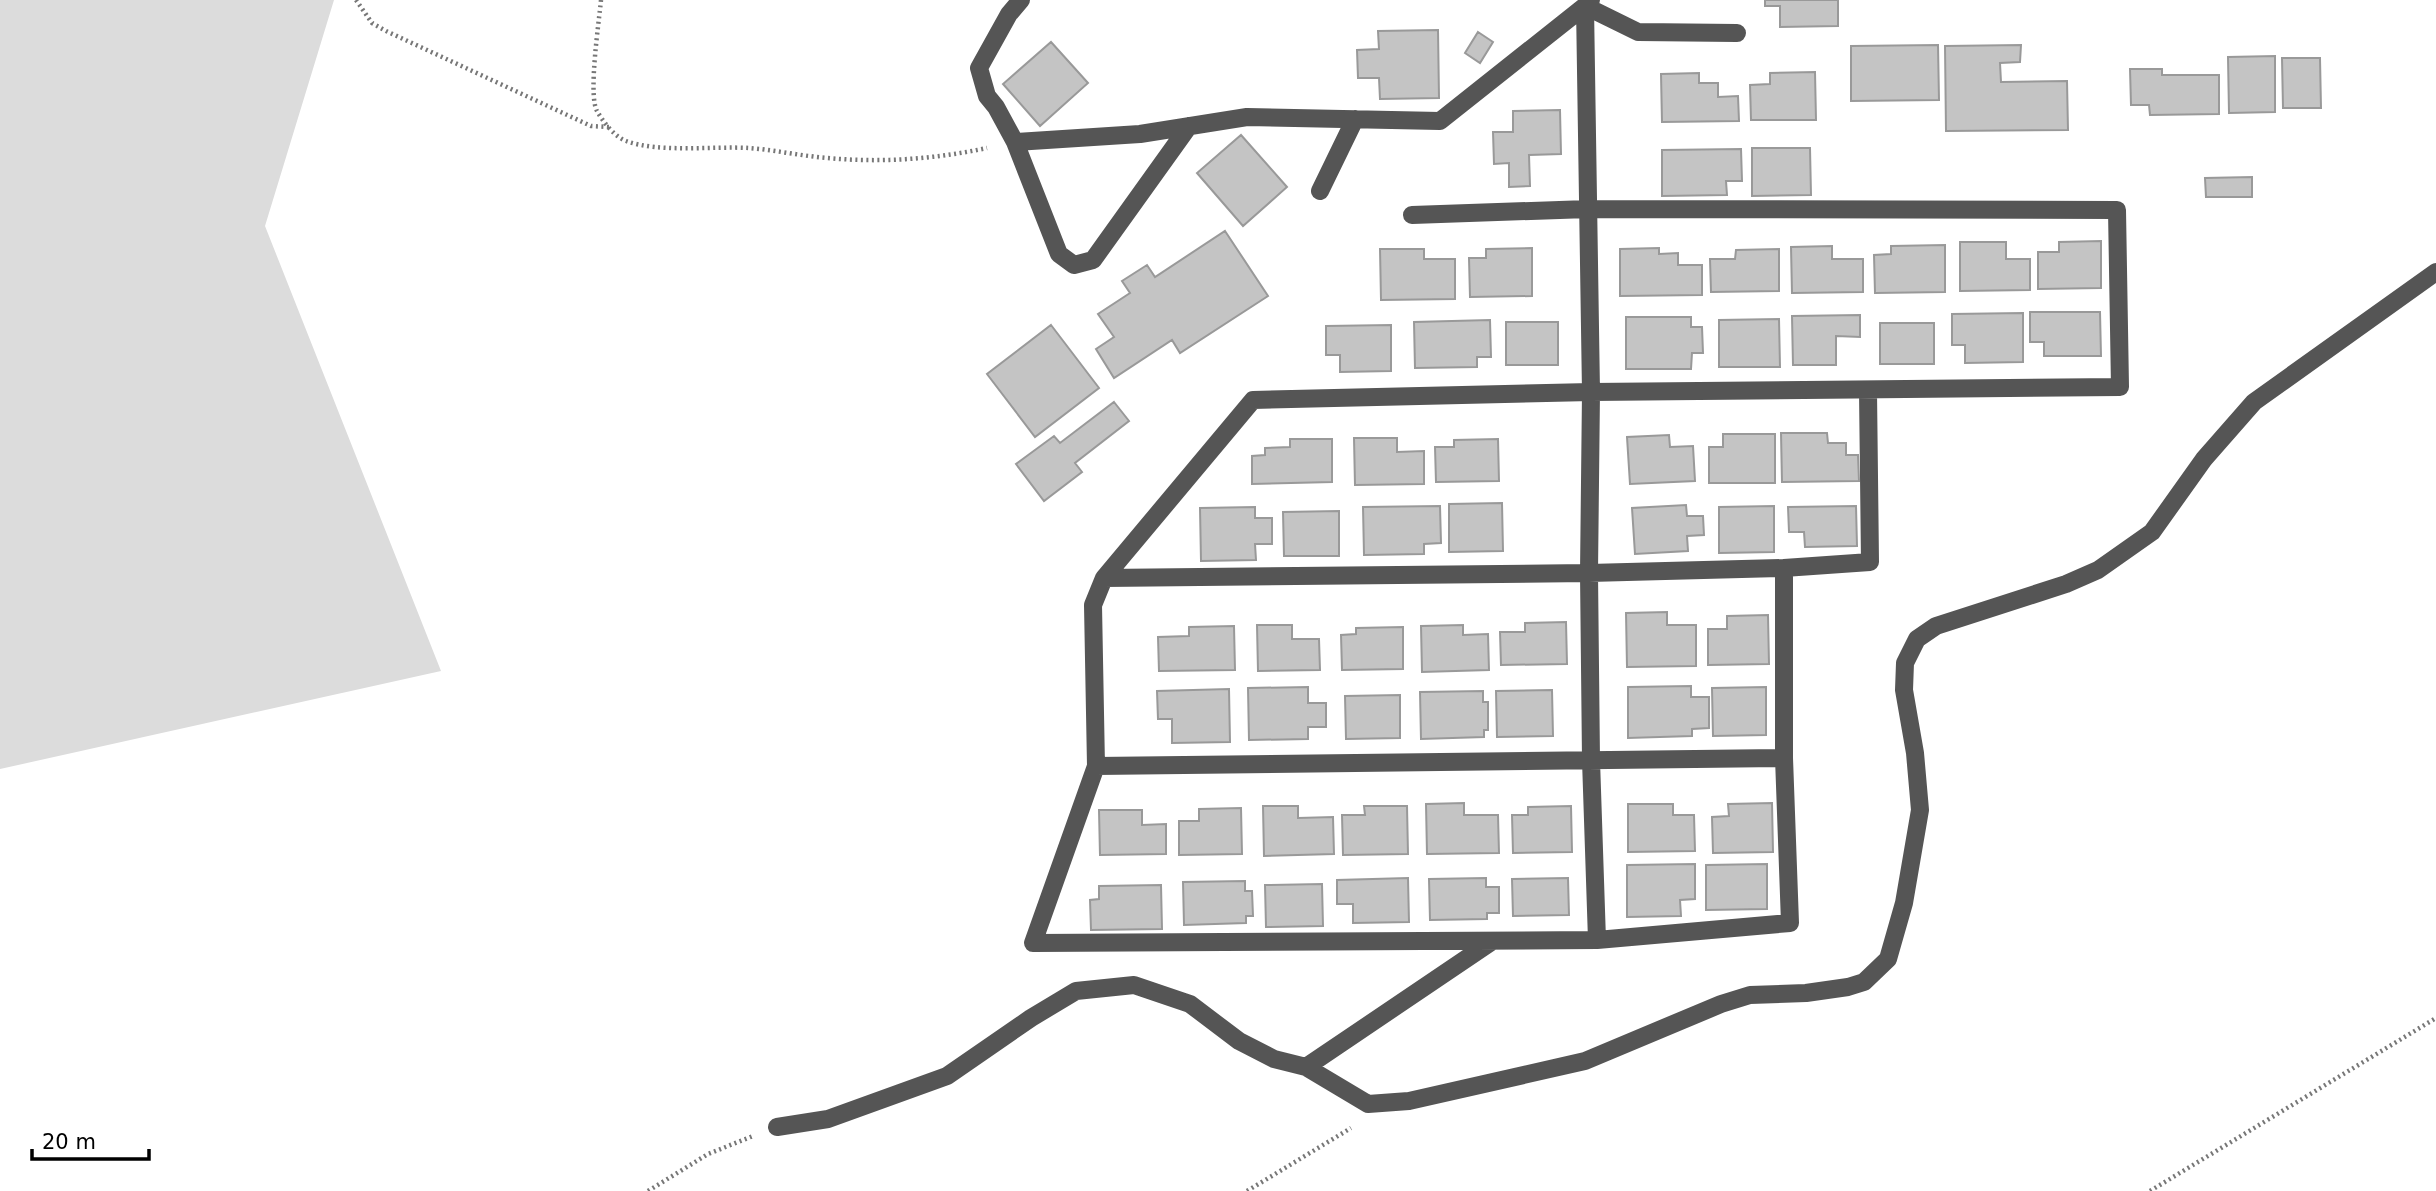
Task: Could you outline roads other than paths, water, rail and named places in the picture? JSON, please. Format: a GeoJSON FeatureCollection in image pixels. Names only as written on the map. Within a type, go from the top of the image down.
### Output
{"type":"FeatureCollection","features":[{"type":"Feature","properties":{"kind":"street"},"geometry":{"type":"LineString","coordinates":[[1021,0],[1009,14],[979,68],[986,96],[996,107],[1015,142],[1059,254],[1074,265],[1093,260],[1189,126]]}},
{"type":"Feature","properties":{"kind":"street"},"geometry":{"type":"LineString","coordinates":[[1015,142],[1140,134],[1247,117],[1440,121],[1588,3]]}},
{"type":"Feature","properties":{"kind":"street"},"geometry":{"type":"LineString","coordinates":[[1588,3],[1638,32],[1737,33]]}},
{"type":"Feature","properties":{"kind":"street"},"geometry":{"type":"LineString","coordinates":[[1588,3],[1591,392],[1589,573],[1597,940]]}},
{"type":"Feature","properties":{"kind":"street"},"geometry":{"type":"LineString","coordinates":[[1320,191],[1354,119]]}},
{"type":"Feature","properties":{"kind":"street"},"geometry":{"type":"LineString","coordinates":[[1412,215],[1588,209],[2117,210],[2120,387],[1591,392],[1253,400],[1104,578],[1093,605],[1097,766],[1033,943],[1597,940],[1790,923],[1784,758],[1784,568]]}},
{"type":"Feature","properties":{"kind":"street"},"geometry":{"type":"LineString","coordinates":[[776,1127],[828,1119],[947,1076],[1031,1017],[1076,991],[1088,989],[1134,985],[1189,1004],[1239,1041],[1274,1059],[1306,1067],[1368,1104],[1409,1101],[1585,1061],[1721,1003],[1750,995],[1806,993],[1864,982],[1888,959],[1904,903],[1920,810],[1915,753],[1904,690],[1905,663],[1917,639],[1936,626],[2066,584],[2098,570],[2152,532],[2204,458],[2254,402],[2436,272]]}},
{"type":"Feature","properties":{"kind":"street"},"geometry":{"type":"LineString","coordinates":[[1104,578],[1589,573],[1784,568],[1870,562],[1868,391]]}},
{"type":"Feature","properties":{"kind":"street"},"geometry":{"type":"LineString","coordinates":[[1097,766],[1784,758]]}},
{"type":"Feature","properties":{"kind":"street"},"geometry":{"type":"LineString","coordinates":[[1306,1067],[1491,942]]}}]}
